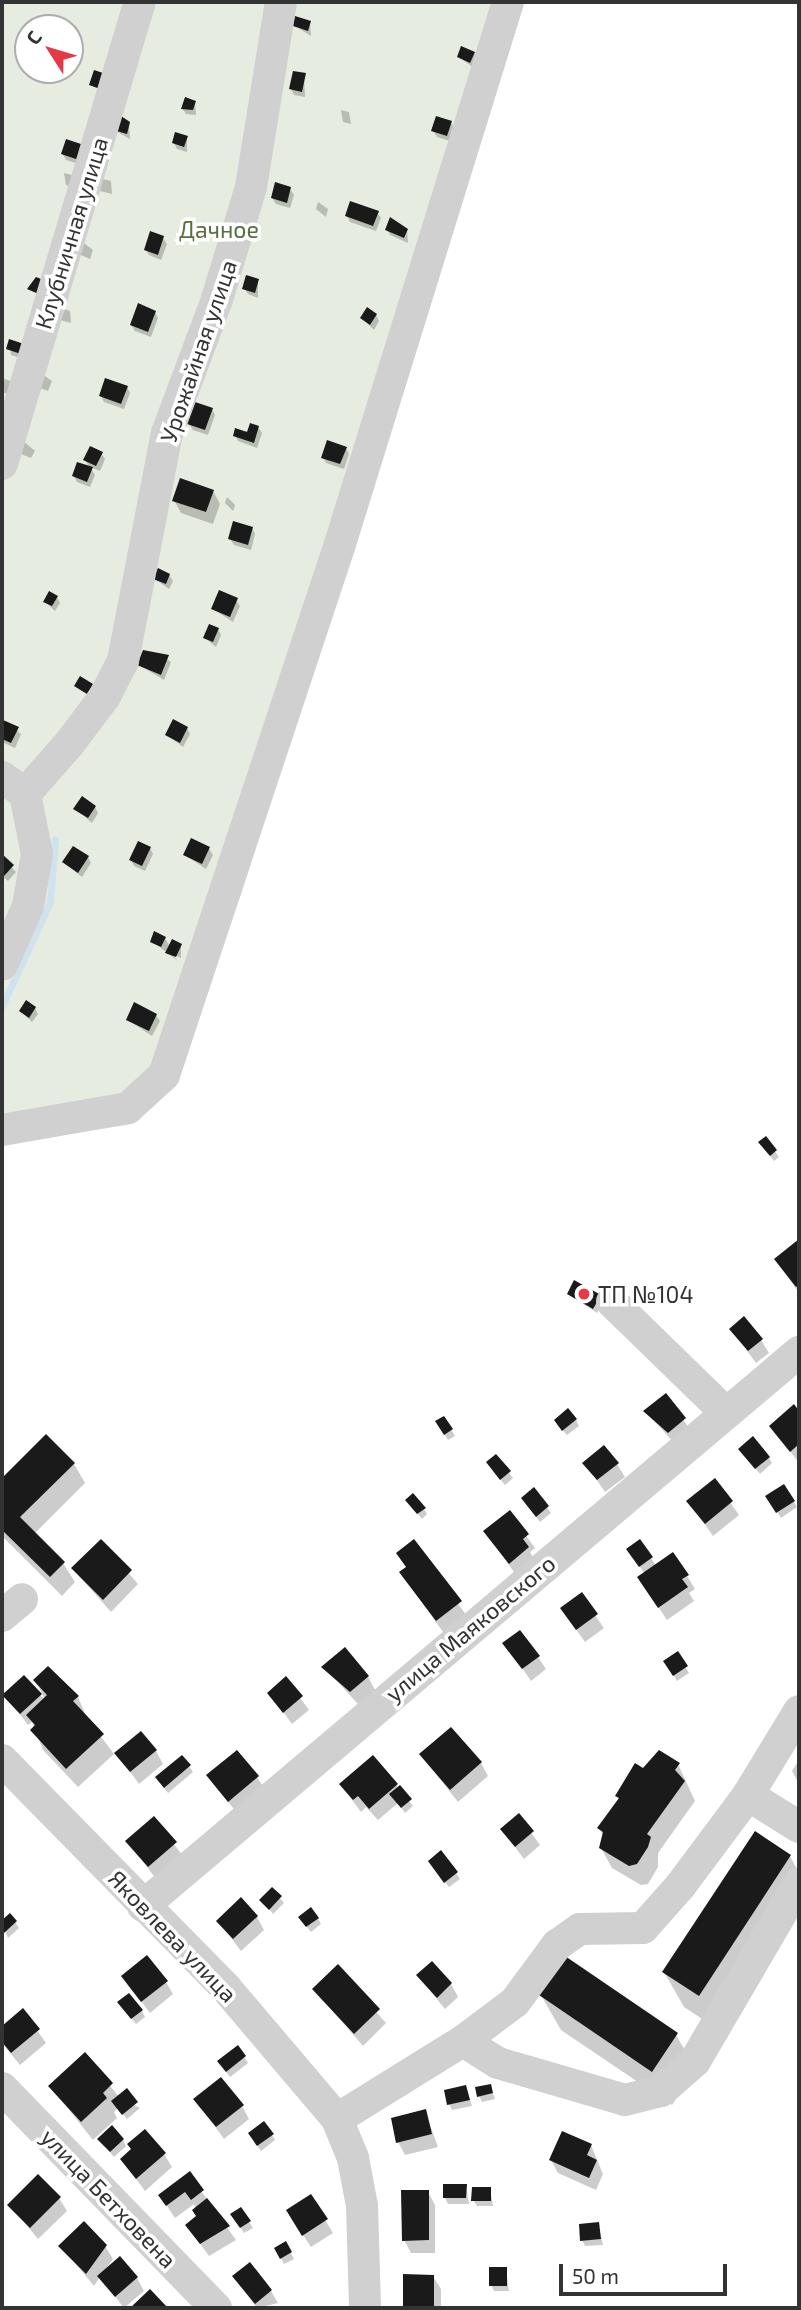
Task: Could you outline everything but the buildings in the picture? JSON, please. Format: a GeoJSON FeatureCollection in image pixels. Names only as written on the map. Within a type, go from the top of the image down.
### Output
{"type":"FeatureCollection","features":[{"type":"Feature","properties":{"kind":"street","name":"Клубничная улица"},"geometry":{"type":"LineString","coordinates":[[2,464],[141,2]]}},
{"type":"Feature","properties":{"kind":"street","name":"Урожайная улица"},"geometry":{"type":"LineString","coordinates":[[13,785],[76,735],[105,696],[123,661],[167,433],[217,299],[251,187],[281,2]]}},
{"type":"Feature","properties":{"kind":"street"},"geometry":{"type":"LineString","coordinates":[[2,1130],[128,1108],[164,1075],[340,544],[508,2]]}},
{"type":"Feature","properties":{"kind":"street"},"geometry":{"type":"LineString","coordinates":[[2,965],[28,906],[37,854],[13,785]]}},
{"type":"Feature","properties":{"kind":"street"},"geometry":{"type":"LineString","coordinates":[[612,1302],[726,1413]]}},
{"type":"Feature","properties":{"kind":"street","name":"улица Маяковского"},"geometry":{"type":"LineString","coordinates":[[143,1906],[799,1352]]}},
{"type":"Feature","properties":{"kind":"street"},"geometry":{"type":"LineString","coordinates":[[337,2119],[463,2041],[516,2002],[557,1945],[580,1929],[643,1928],[681,1885],[748,1795],[799,1711]]}},
{"type":"Feature","properties":{"kind":"street","name":"Яковлева улица"},"geometry":{"type":"LineString","coordinates":[[2,1760],[226,1988],[337,2119],[353,2158],[362,2206],[365,2308]]}},
{"type":"Feature","properties":{"kind":"street"},"geometry":{"type":"LineString","coordinates":[[748,1795],[799,1827]]}},
{"type":"Feature","properties":{"kind":"street"},"geometry":{"type":"LineString","coordinates":[[463,2041],[498,2063],[625,2099],[661,2091],[695,2061],[799,1883]]}},
{"type":"Feature","properties":{"kind":"street","name":"улица Бетховена"},"geometry":{"type":"LineString","coordinates":[[2,2088],[216,2308]]}},
{"type":"Feature","properties":{"kind":"green space","name":"Дачное"},"geometry":{"type":"Polygon","coordinates":[[[2,2],[516,2],[242,892],[174,1087],[129,1125],[2,1143],[2,2]]]}},
{"type":"Feature","properties":{"kind":"waterway"},"geometry":{"type":"LineString","coordinates":[[2,1006],[50,902],[55,839]]}},
{"type":"Feature","properties":{"kind":"place","name":"ТП №104"},"geometry":{"type":"Point","coordinates":[584,1294]}}]}
